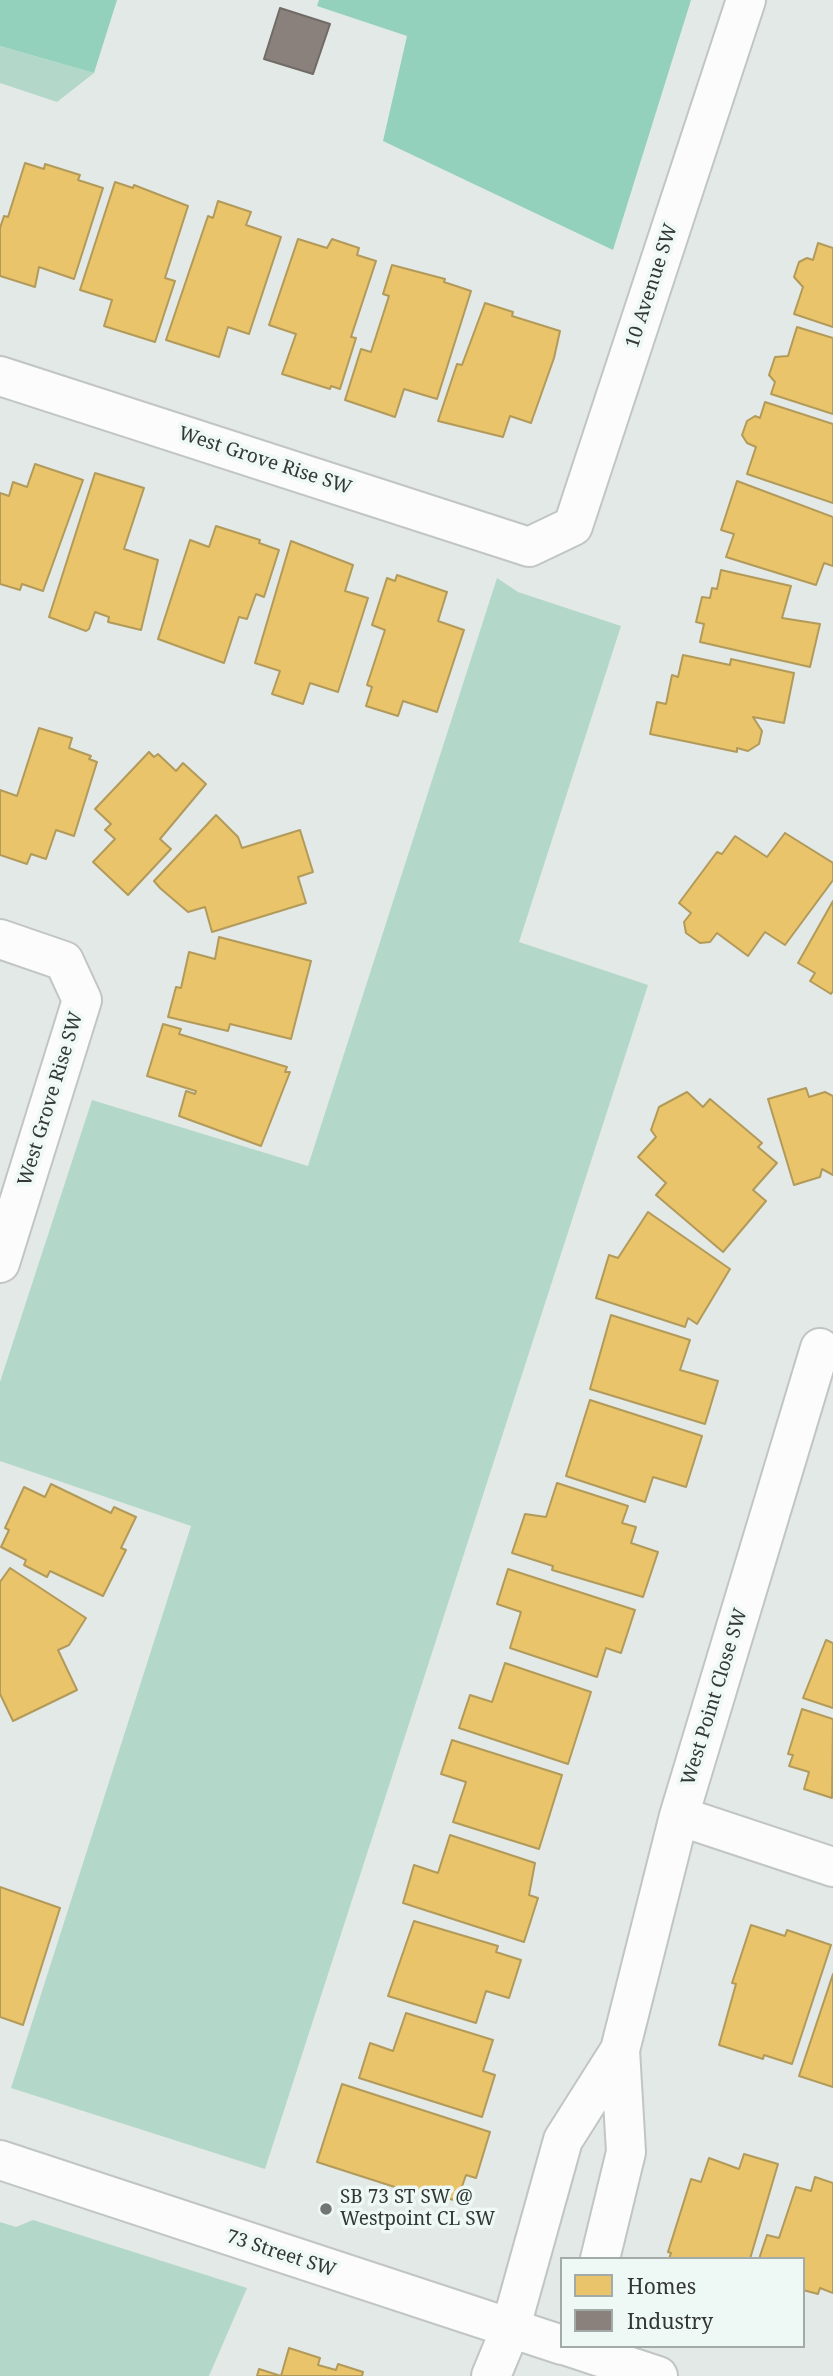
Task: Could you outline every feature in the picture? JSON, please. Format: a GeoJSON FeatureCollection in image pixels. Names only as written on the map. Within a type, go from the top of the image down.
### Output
{"type":"FeatureCollection","features":[{"type":"Feature","properties":{"kind":"street","name":"10 Avenue SW"},"geometry":{"type":"LineString","coordinates":[[529,547],[573,526],[746,0]]}},
{"type":"Feature","properties":{"kind":"street","name":"West Grove Rise SW"},"geometry":{"type":"LineString","coordinates":[[0,376],[529,547]]}},
{"type":"Feature","properties":{"kind":"street","name":"West Grove Rise SW"},"geometry":{"type":"LineString","coordinates":[[0,939],[64,961],[82,1000],[0,1263]]}},
{"type":"Feature","properties":{"kind":"street","name":"West Point Close SW"},"geometry":{"type":"LineString","coordinates":[[600,2257],[626,2152],[620,2050],[679,1816],[820,1348]]}},
{"type":"Feature","properties":{"kind":"street"},"geometry":{"type":"LineString","coordinates":[[679,1816],[833,1867]]}},
{"type":"Feature","properties":{"kind":"street","name":"West Point Close SW"},"geometry":{"type":"LineString","coordinates":[[491,2376],[510,2330],[563,2140],[620,2050]]}},
{"type":"Feature","properties":{"kind":"street","name":"73 Street SW"},"geometry":{"type":"LineString","coordinates":[[0,2160],[510,2330],[570,2353],[658,2376]]}},
{"type":"Feature","properties":{"kind":"green space"},"geometry":{"type":"Polygon","coordinates":[[[0,0],[117,0],[94,73],[0,46],[0,0]]]}},
{"type":"Feature","properties":{"kind":"green space"},"geometry":{"type":"Polygon","coordinates":[[[319,0],[691,0],[613,250],[383,141],[407,36],[317,6],[319,0]]]}},
{"type":"Feature","properties":{"kind":"green space"},"geometry":{"type":"Polygon","coordinates":[[[0,46],[94,73],[57,102],[0,83],[0,46]]]}},
{"type":"Feature","properties":{"kind":"green space"},"geometry":{"type":"Polygon","coordinates":[[[497,578],[518,592],[621,626],[519,942],[648,985],[265,2169],[11,2088],[191,1526],[0,1461],[0,1382],[92,1100],[308,1166],[497,578]]]}},
{"type":"Feature","properties":{"kind":"green space"},"geometry":{"type":"Polygon","coordinates":[[[33,2220],[247,2288],[209,2376],[0,2376],[0,2222],[16,2227],[33,2220]]]}},
{"type":"Feature","properties":{"kind":"building: Homes"},"geometry":{"type":"Polygon","coordinates":[[[25,163],[44,169],[45,164],[80,175],[78,180],[103,188],[74,279],[39,267],[35,287],[0,276],[0,228],[4,216],[8,217],[25,163]]]}},
{"type":"Feature","properties":{"kind":"building: Homes"},"geometry":{"type":"Polygon","coordinates":[[[115,182],[133,188],[134,185],[188,206],[165,278],[175,281],[155,342],[104,326],[112,300],[80,290],[115,182]]]}},
{"type":"Feature","properties":{"kind":"building: Homes"},"geometry":{"type":"Polygon","coordinates":[[[218,201],[251,212],[246,225],[281,237],[249,334],[228,327],[219,357],[166,340],[208,216],[213,218],[218,201]]]}},
{"type":"Feature","properties":{"kind":"building: Homes"},"geometry":{"type":"Polygon","coordinates":[[[298,239],[327,248],[332,239],[359,248],[357,255],[376,261],[351,337],[356,338],[340,389],[331,386],[330,389],[282,374],[296,334],[269,325],[298,239]]]}},
{"type":"Feature","properties":{"kind":"building: Homes"},"geometry":{"type":"Polygon","coordinates":[[[818,243],[833,248],[833,327],[794,314],[803,287],[794,277],[799,262],[807,258],[813,260],[818,243]]]}},
{"type":"Feature","properties":{"kind":"building: Homes"},"geometry":{"type":"Polygon","coordinates":[[[392,265],[445,279],[444,282],[471,291],[437,399],[404,389],[395,417],[345,400],[361,349],[371,352],[389,296],[383,294],[392,265]]]}},
{"type":"Feature","properties":{"kind":"building: Homes"},"geometry":{"type":"Polygon","coordinates":[[[485,303],[513,312],[512,316],[560,331],[554,358],[531,423],[510,416],[503,437],[438,421],[457,364],[462,365],[485,303]]]}},
{"type":"Feature","properties":{"kind":"building: Homes"},"geometry":{"type":"Polygon","coordinates":[[[797,327],[833,338],[833,414],[771,394],[775,382],[769,375],[775,357],[788,356],[797,327]]]}},
{"type":"Feature","properties":{"kind":"building: Homes"},"geometry":{"type":"Polygon","coordinates":[[[765,402],[833,424],[833,503],[747,474],[756,447],[747,443],[742,435],[747,421],[755,416],[760,418],[765,402]]]}},
{"type":"Feature","properties":{"kind":"building: Homes"},"geometry":{"type":"Polygon","coordinates":[[[35,464],[83,480],[43,591],[22,584],[20,590],[0,584],[0,493],[9,496],[13,482],[27,487],[35,464]]]}},
{"type":"Feature","properties":{"kind":"building: Homes"},"geometry":{"type":"Polygon","coordinates":[[[95,473],[144,488],[124,549],[158,560],[141,630],[108,622],[109,617],[95,612],[86,631],[49,617],[95,473]]]}},
{"type":"Feature","properties":{"kind":"building: Homes"},"geometry":{"type":"Polygon","coordinates":[[[737,481],[833,517],[833,566],[824,563],[816,585],[726,557],[734,534],[721,530],[737,481]]]}},
{"type":"Feature","properties":{"kind":"building: Homes"},"geometry":{"type":"Polygon","coordinates":[[[216,526],[260,540],[259,543],[279,550],[264,597],[256,594],[247,619],[239,617],[224,663],[158,639],[190,540],[209,547],[216,526]]]}},
{"type":"Feature","properties":{"kind":"building: Homes"},"geometry":{"type":"Polygon","coordinates":[[[291,541],[353,565],[345,591],[368,598],[338,692],[310,683],[303,704],[272,694],[280,671],[255,663],[291,541]]]}},
{"type":"Feature","properties":{"kind":"building: Homes"},"geometry":{"type":"Polygon","coordinates":[[[721,570],[791,586],[782,618],[820,624],[810,667],[700,642],[704,624],[696,622],[702,597],[710,598],[712,588],[717,589],[721,570]]]}},
{"type":"Feature","properties":{"kind":"building: Homes"},"geometry":{"type":"Polygon","coordinates":[[[397,575],[447,592],[438,621],[464,630],[437,712],[403,701],[398,716],[366,706],[372,687],[367,685],[385,630],[372,625],[387,578],[395,581],[397,575]]]}},
{"type":"Feature","properties":{"kind":"building: Homes"},"geometry":{"type":"Polygon","coordinates":[[[683,655],[730,665],[731,659],[794,673],[784,723],[753,717],[762,731],[759,744],[748,751],[737,748],[737,752],[650,734],[657,702],[666,704],[672,675],[678,677],[683,655]]]}},
{"type":"Feature","properties":{"kind":"building: Homes"},"geometry":{"type":"Polygon","coordinates":[[[39,728],[72,738],[69,748],[91,756],[89,759],[97,762],[74,836],[56,830],[46,859],[31,854],[27,864],[0,855],[0,790],[17,796],[39,728]]]}},
{"type":"Feature","properties":{"kind":"building: Homes"},"geometry":{"type":"Polygon","coordinates":[[[149,752],[154,757],[158,754],[176,771],[183,763],[206,784],[160,839],[171,849],[128,895],[93,862],[115,839],[105,830],[111,824],[95,809],[149,752]]]}},
{"type":"Feature","properties":{"kind":"building: Homes"},"geometry":{"type":"Polygon","coordinates":[[[216,815],[238,837],[242,848],[300,830],[313,872],[298,877],[306,903],[212,932],[205,907],[188,912],[160,888],[154,881],[216,815]]]}},
{"type":"Feature","properties":{"kind":"building: Homes"},"geometry":{"type":"Polygon","coordinates":[[[785,833],[833,863],[833,880],[785,945],[765,932],[748,956],[717,933],[710,942],[700,943],[686,933],[684,922],[691,913],[679,903],[717,852],[722,854],[735,836],[767,857],[785,833]]]}},
{"type":"Feature","properties":{"kind":"building: Homes"},"geometry":{"type":"Polygon","coordinates":[[[833,901],[831,994],[810,981],[815,973],[798,963],[833,901]]]}},
{"type":"Feature","properties":{"kind":"building: Homes"},"geometry":{"type":"Polygon","coordinates":[[[219,937],[311,961],[291,1039],[230,1024],[228,1031],[168,1017],[176,987],[181,988],[189,952],[215,959],[219,937]]]}},
{"type":"Feature","properties":{"kind":"building: Homes"},"geometry":{"type":"Polygon","coordinates":[[[163,1024],[181,1029],[179,1034],[287,1067],[285,1072],[290,1072],[261,1146],[179,1116],[186,1091],[195,1094],[196,1091],[147,1076],[163,1024]]]}},
{"type":"Feature","properties":{"kind":"building: Homes"},"geometry":{"type":"Polygon","coordinates":[[[806,1088],[809,1097],[825,1092],[833,1096],[833,1175],[822,1169],[820,1177],[794,1185],[768,1099],[806,1088]]]}},
{"type":"Feature","properties":{"kind":"building: Homes"},"geometry":{"type":"Polygon","coordinates":[[[687,1092],[703,1107],[710,1099],[762,1143],[758,1147],[777,1163],[753,1190],[766,1201],[723,1252],[656,1195],[666,1183],[638,1157],[656,1137],[651,1130],[659,1107],[687,1092]]]}},
{"type":"Feature","properties":{"kind":"building: Homes"},"geometry":{"type":"Polygon","coordinates":[[[648,1212],[730,1269],[697,1324],[688,1318],[685,1327],[596,1298],[609,1255],[618,1258],[648,1212]]]}},
{"type":"Feature","properties":{"kind":"building: Homes"},"geometry":{"type":"Polygon","coordinates":[[[611,1315],[690,1340],[680,1370],[718,1381],[705,1424],[590,1389],[611,1315]]]}},
{"type":"Feature","properties":{"kind":"building: Homes"},"geometry":{"type":"Polygon","coordinates":[[[590,1400],[702,1436],[686,1487],[653,1477],[645,1502],[566,1476],[590,1400]]]}},
{"type":"Feature","properties":{"kind":"building: Homes"},"geometry":{"type":"Polygon","coordinates":[[[557,1483],[628,1506],[622,1523],[636,1527],[631,1543],[658,1552],[643,1597],[552,1570],[553,1566],[512,1553],[525,1514],[546,1517],[557,1483]]]}},
{"type":"Feature","properties":{"kind":"building: Homes"},"geometry":{"type":"Polygon","coordinates":[[[51,1484],[111,1513],[114,1507],[136,1517],[121,1548],[126,1550],[103,1596],[50,1571],[47,1577],[24,1565],[26,1560],[1,1547],[9,1530],[5,1528],[24,1487],[45,1497],[51,1484]]]}},
{"type":"Feature","properties":{"kind":"building: Homes"},"geometry":{"type":"Polygon","coordinates":[[[10,1568],[86,1618],[69,1645],[58,1650],[77,1690],[13,1721],[0,1694],[0,1582],[10,1568]]]}},
{"type":"Feature","properties":{"kind":"building: Homes"},"geometry":{"type":"Polygon","coordinates":[[[508,1569],[635,1610],[621,1653],[606,1648],[597,1677],[510,1648],[521,1612],[497,1604],[508,1569]]]}},
{"type":"Feature","properties":{"kind":"building: Homes"},"geometry":{"type":"Polygon","coordinates":[[[826,1640],[833,1643],[833,1708],[803,1698],[826,1640]]]}},
{"type":"Feature","properties":{"kind":"building: Homes"},"geometry":{"type":"Polygon","coordinates":[[[505,1663],[591,1692],[568,1764],[459,1728],[470,1695],[492,1702],[505,1663]]]}},
{"type":"Feature","properties":{"kind":"building: Homes"},"geometry":{"type":"Polygon","coordinates":[[[802,1709],[833,1719],[832,1798],[804,1789],[809,1772],[789,1766],[793,1755],[788,1754],[802,1709]]]}},
{"type":"Feature","properties":{"kind":"building: Homes"},"geometry":{"type":"Polygon","coordinates":[[[452,1740],[562,1775],[539,1849],[453,1822],[466,1782],[441,1774],[452,1740]]]}},
{"type":"Feature","properties":{"kind":"building: Homes"},"geometry":{"type":"Polygon","coordinates":[[[450,1835],[535,1863],[529,1895],[538,1898],[524,1942],[403,1903],[414,1865],[438,1873],[450,1835]]]}},
{"type":"Feature","properties":{"kind":"building: Homes"},"geometry":{"type":"Polygon","coordinates":[[[0,1887],[60,1908],[23,2025],[0,2017],[0,1887]]]}},
{"type":"Feature","properties":{"kind":"building: Homes"},"geometry":{"type":"Polygon","coordinates":[[[414,1921],[498,1946],[496,1952],[521,1960],[509,1998],[486,1991],[476,2023],[388,1996],[414,1921]]]}},
{"type":"Feature","properties":{"kind":"building: Homes"},"geometry":{"type":"Polygon","coordinates":[[[751,1925],[785,1936],[787,1930],[831,1945],[792,2064],[764,2055],[763,2059],[719,2045],[736,1984],[732,1983],[751,1925]]]}},
{"type":"Feature","properties":{"kind":"building: Homes"},"geometry":{"type":"Polygon","coordinates":[[[833,1974],[833,2087],[799,2076],[833,1974]]]}},
{"type":"Feature","properties":{"kind":"building: Homes"},"geometry":{"type":"Polygon","coordinates":[[[406,2013],[493,2040],[483,2071],[495,2075],[482,2117],[359,2078],[370,2043],[393,2051],[406,2013]]]}},
{"type":"Feature","properties":{"kind":"building: Homes"},"geometry":{"type":"Polygon","coordinates":[[[342,2084],[490,2132],[476,2178],[466,2175],[457,2201],[404,2190],[317,2162],[342,2084]]]}},
{"type":"Feature","properties":{"kind":"building: Homes"},"geometry":{"type":"Polygon","coordinates":[[[744,2154],[778,2164],[751,2257],[670,2257],[671,2253],[668,2252],[691,2179],[701,2182],[709,2158],[739,2169],[744,2154]]]}},
{"type":"Feature","properties":{"kind":"building: Homes"},"geometry":{"type":"Polygon","coordinates":[[[815,2177],[833,2183],[833,2293],[820,2288],[818,2294],[805,2291],[805,2257],[760,2257],[767,2235],[779,2238],[796,2187],[811,2191],[815,2177]]]}},
{"type":"Feature","properties":{"kind":"building: Homes"},"geometry":{"type":"Polygon","coordinates":[[[289,2348],[320,2358],[318,2365],[336,2370],[338,2364],[363,2372],[362,2376],[281,2376],[289,2348]]]}},
{"type":"Feature","properties":{"kind":"building: Homes"},"geometry":{"type":"Polygon","coordinates":[[[259,2369],[281,2376],[257,2376],[259,2369]]]}},
{"type":"Feature","properties":{"kind":"building: Industry"},"geometry":{"type":"Polygon","coordinates":[[[280,8],[330,24],[313,74],[264,59],[280,8]]]}},
{"type":"Feature","properties":{"kind":"place","name":"SB 73 ST SW @ Westpoint CL SW"},"geometry":{"type":"Point","coordinates":[326,2209]}}]}
